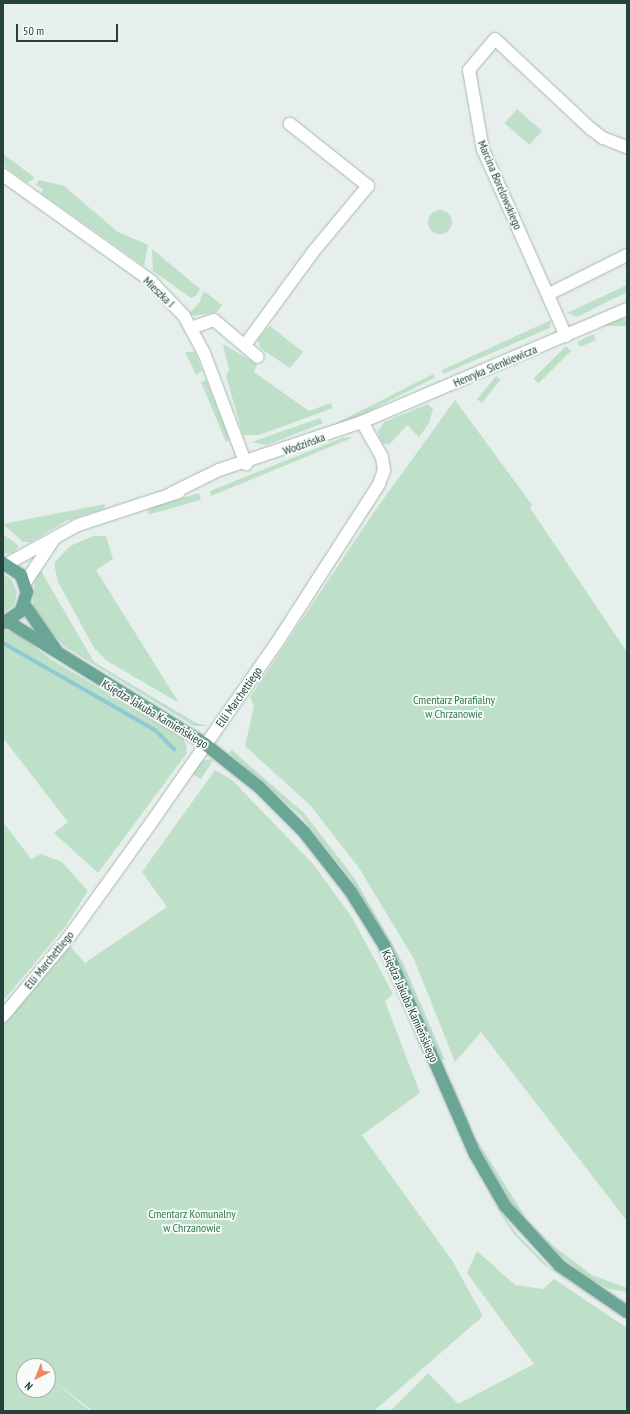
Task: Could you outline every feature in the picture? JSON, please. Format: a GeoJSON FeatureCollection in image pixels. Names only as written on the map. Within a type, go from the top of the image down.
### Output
{"type":"FeatureCollection","features":[{"type":"Feature","properties":{"kind":"main road"},"geometry":{"type":"LineString","coordinates":[[5,564],[18,571],[25,583],[24,604],[5,622]]}},
{"type":"Feature","properties":{"kind":"main road","name":"Księdza Jakuba Kamieńskiego"},"geometry":{"type":"LineString","coordinates":[[24,604],[59,654]]}},
{"type":"Feature","properties":{"kind":"main road","name":"Księdza Jakuba Kamieńskiego"},"geometry":{"type":"LineString","coordinates":[[5,622],[205,744],[292,819],[362,907],[402,980],[475,1154],[511,1215],[560,1266],[612,1300],[627,1312]]}},
{"type":"Feature","properties":{"kind":"main road","name":"Księdza Jakuba Kamieńskiego"},"geometry":{"type":"LineString","coordinates":[[612,1300],[627,1302]]}},
{"type":"Feature","properties":{"kind":"street","name":"Marcina Borelowskiego"},"geometry":{"type":"LineString","coordinates":[[566,336],[549,294],[483,150],[469,70],[495,39],[591,129],[603,138],[627,147]]}},
{"type":"Feature","properties":{"kind":"street"},"geometry":{"type":"LineString","coordinates":[[245,345],[313,252],[368,186],[290,124]]}},
{"type":"Feature","properties":{"kind":"street","name":"Mieszka I"},"geometry":{"type":"LineString","coordinates":[[3,175],[151,281],[191,328],[246,464]]}},
{"type":"Feature","properties":{"kind":"street"},"geometry":{"type":"LineString","coordinates":[[549,294],[627,255]]}},
{"type":"Feature","properties":{"kind":"street","name":"Henryka Sienkiewicza"},"geometry":{"type":"LineString","coordinates":[[362,422],[627,309]]}},
{"type":"Feature","properties":{"kind":"street"},"geometry":{"type":"LineString","coordinates":[[191,328],[214,320],[245,345],[258,358]]}},
{"type":"Feature","properties":{"kind":"street","name":"Wodzińska"},"geometry":{"type":"LineString","coordinates":[[5,564],[58,535],[172,493],[199,478],[246,464],[362,422]]}},
{"type":"Feature","properties":{"kind":"street","name":"Elli Marchettiego"},"geometry":{"type":"LineString","coordinates":[[3,1016],[68,937],[205,744],[299,610],[381,480],[382,457],[362,422]]}},
{"type":"Feature","properties":{"kind":"street","name":"Wodzińska"},"geometry":{"type":"LineString","coordinates":[[25,583],[38,559],[58,535]]}},
{"type":"Feature","properties":{"kind":"green space"},"geometry":{"type":"Polygon","coordinates":[[[517,109],[542,131],[529,145],[505,123],[517,109]]]}},
{"type":"Feature","properties":{"kind":"green space"},"geometry":{"type":"Polygon","coordinates":[[[3,154],[34,177],[33,180],[26,182],[3,165],[3,154]]]}},
{"type":"Feature","properties":{"kind":"green space"},"geometry":{"type":"Polygon","coordinates":[[[39,180],[64,186],[118,232],[148,245],[144,266],[41,193],[43,189],[36,185],[39,180]]]}},
{"type":"Feature","properties":{"kind":"green space"},"geometry":{"type":"Polygon","coordinates":[[[440,210],[449,213],[452,222],[449,231],[440,234],[431,231],[428,222],[431,213],[440,210]]]}},
{"type":"Feature","properties":{"kind":"green space"},"geometry":{"type":"Polygon","coordinates":[[[152,249],[200,289],[196,296],[191,298],[153,271],[152,249]]]}},
{"type":"Feature","properties":{"kind":"green space"},"geometry":{"type":"Polygon","coordinates":[[[627,285],[627,292],[577,317],[567,313],[627,285]]]}},
{"type":"Feature","properties":{"kind":"green space"},"geometry":{"type":"Polygon","coordinates":[[[204,291],[222,305],[217,312],[194,316],[189,313],[199,303],[204,291]]]}},
{"type":"Feature","properties":{"kind":"green space"},"geometry":{"type":"Polygon","coordinates":[[[600,319],[627,319],[627,326],[600,326],[600,319]]]}},
{"type":"Feature","properties":{"kind":"green space"},"geometry":{"type":"Polygon","coordinates":[[[551,320],[550,328],[443,374],[442,370],[551,320]]]}},
{"type":"Feature","properties":{"kind":"green space"},"geometry":{"type":"Polygon","coordinates":[[[270,326],[303,352],[290,368],[260,348],[258,338],[270,326]]]}},
{"type":"Feature","properties":{"kind":"green space"},"geometry":{"type":"Polygon","coordinates":[[[594,334],[596,340],[580,347],[577,342],[594,334]]]}},
{"type":"Feature","properties":{"kind":"green space"},"geometry":{"type":"Polygon","coordinates":[[[223,344],[257,364],[254,372],[309,411],[331,403],[333,408],[259,435],[243,435],[226,376],[229,370],[223,344]]]}},
{"type":"Feature","properties":{"kind":"green space"},"geometry":{"type":"Polygon","coordinates":[[[566,346],[571,351],[538,383],[533,379],[566,346]]]}},
{"type":"Feature","properties":{"kind":"green space"},"geometry":{"type":"Polygon","coordinates":[[[185,352],[195,352],[202,371],[196,375],[185,352]]]}},
{"type":"Feature","properties":{"kind":"green space"},"geometry":{"type":"Polygon","coordinates":[[[433,374],[435,378],[331,431],[329,427],[433,374]]]}},
{"type":"Feature","properties":{"kind":"green space"},"geometry":{"type":"Polygon","coordinates":[[[496,376],[501,380],[482,403],[477,399],[496,376]]]}},
{"type":"Feature","properties":{"kind":"green space"},"geometry":{"type":"Polygon","coordinates":[[[206,380],[230,440],[226,442],[201,382],[206,380]]]}},
{"type":"Feature","properties":{"kind":"green space","name":"Cmentarz Parafialny w Chrzanowie"},"geometry":{"type":"Polygon","coordinates":[[[455,400],[532,505],[530,508],[627,652],[627,1221],[481,1032],[455,1062],[414,959],[359,868],[310,805],[245,746],[254,706],[250,697],[374,512],[455,400]]]}},
{"type":"Feature","properties":{"kind":"green space"},"geometry":{"type":"Polygon","coordinates":[[[428,404],[433,409],[429,423],[419,437],[407,425],[389,445],[381,442],[378,432],[384,422],[428,404]]]}},
{"type":"Feature","properties":{"kind":"green space"},"geometry":{"type":"Polygon","coordinates":[[[320,418],[323,423],[267,445],[252,442],[320,418]]]}},
{"type":"Feature","properties":{"kind":"green space"},"geometry":{"type":"Polygon","coordinates":[[[353,437],[211,496],[210,491],[342,438],[353,437]]]}},
{"type":"Feature","properties":{"kind":"green space"},"geometry":{"type":"Polygon","coordinates":[[[199,493],[201,500],[149,515],[147,508],[199,493]]]}},
{"type":"Feature","properties":{"kind":"green space"},"geometry":{"type":"Polygon","coordinates":[[[105,504],[104,509],[66,521],[31,542],[23,542],[3,524],[105,504]]]}},
{"type":"Feature","properties":{"kind":"green space"},"geometry":{"type":"Polygon","coordinates":[[[3,534],[19,546],[13,553],[3,554],[3,534]]]}},
{"type":"Feature","properties":{"kind":"green space"},"geometry":{"type":"Polygon","coordinates":[[[93,536],[106,536],[113,559],[96,570],[179,703],[107,661],[94,648],[58,582],[54,563],[70,546],[93,536]]]}},
{"type":"Feature","properties":{"kind":"green space"},"geometry":{"type":"Polygon","coordinates":[[[40,569],[94,662],[196,723],[209,726],[194,726],[64,646],[36,616],[33,602],[35,577],[40,569]]]}},
{"type":"Feature","properties":{"kind":"green space"},"geometry":{"type":"Polygon","coordinates":[[[3,574],[12,580],[17,592],[14,605],[3,614],[3,574]]]}},
{"type":"Feature","properties":{"kind":"green space"},"geometry":{"type":"Polygon","coordinates":[[[3,630],[15,632],[52,660],[182,737],[186,745],[187,753],[98,873],[54,833],[68,822],[3,738],[3,630]]]}},
{"type":"Feature","properties":{"kind":"green space"},"geometry":{"type":"Polygon","coordinates":[[[232,750],[304,813],[355,879],[404,965],[445,1060],[441,1059],[401,967],[352,881],[301,816],[229,753],[232,750]]]}},
{"type":"Feature","properties":{"kind":"green space"},"geometry":{"type":"Polygon","coordinates":[[[214,759],[201,779],[191,773],[203,760],[214,759]]]}},
{"type":"Feature","properties":{"kind":"green space","name":"Cmentarz Komunalny w Chrzanowie"},"geometry":{"type":"Polygon","coordinates":[[[215,770],[232,780],[314,865],[353,919],[393,994],[385,1001],[420,1093],[362,1135],[453,1262],[483,1316],[374,1411],[93,1411],[56,1383],[56,1358],[16,1358],[16,1398],[56,1398],[56,1383],[90,1411],[3,1411],[3,1024],[70,946],[85,963],[167,907],[142,872],[215,770]]]}},
{"type":"Feature","properties":{"kind":"green space"},"geometry":{"type":"Polygon","coordinates":[[[3,822],[31,859],[41,854],[62,862],[88,891],[65,927],[3,1001],[3,822]]]}},
{"type":"Feature","properties":{"kind":"green space"},"geometry":{"type":"Polygon","coordinates":[[[452,1083],[471,1127],[467,1127],[450,1087],[452,1083]]]}},
{"type":"Feature","properties":{"kind":"green space"},"geometry":{"type":"Polygon","coordinates":[[[474,1142],[478,1142],[526,1218],[551,1244],[592,1275],[627,1288],[627,1292],[609,1289],[590,1279],[548,1247],[502,1193],[474,1142]]]}},
{"type":"Feature","properties":{"kind":"green space"},"geometry":{"type":"Polygon","coordinates":[[[493,1202],[517,1234],[549,1267],[627,1321],[543,1264],[513,1233],[493,1202]]]}},
{"type":"Feature","properties":{"kind":"green space"},"geometry":{"type":"Polygon","coordinates":[[[477,1251],[515,1285],[543,1289],[554,1279],[627,1328],[627,1411],[390,1411],[428,1373],[458,1404],[534,1364],[467,1273],[477,1251]]]}},
{"type":"Feature","properties":{"kind":"waterway"},"geometry":{"type":"LineString","coordinates":[[3,643],[155,730],[174,749]]}}]}
